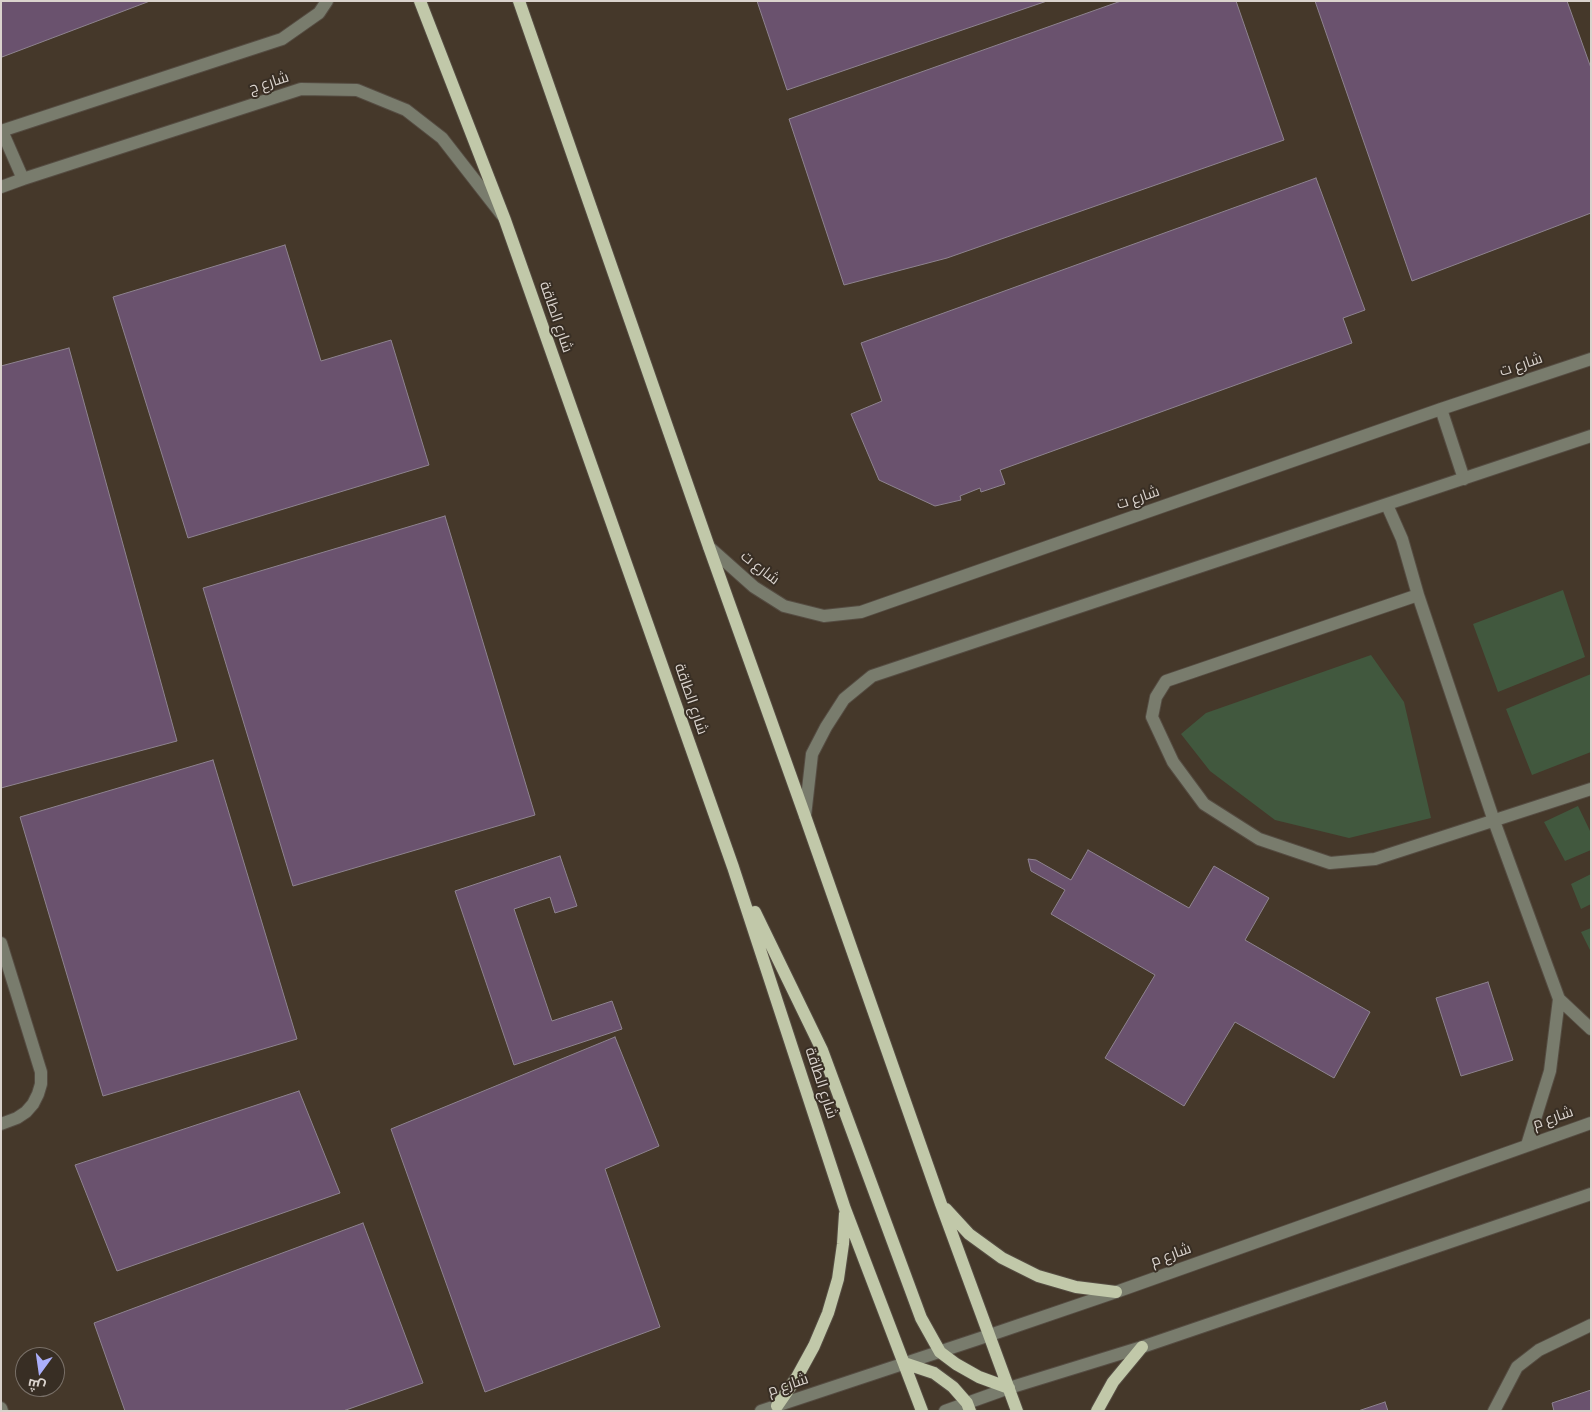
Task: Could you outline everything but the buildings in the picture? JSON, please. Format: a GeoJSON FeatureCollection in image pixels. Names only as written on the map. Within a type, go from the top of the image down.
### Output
{"type":"FeatureCollection","features":[{"type":"Feature","properties":{"kind":"main road","name":"شارع الطاقة"},"geometry":{"type":"LineString","coordinates":[[420,1],[505,220],[733,867],[845,1209],[922,1411]]}},
{"type":"Feature","properties":{"kind":"main road"},"geometry":{"type":"LineString","coordinates":[[519,1],[709,547],[1017,1411]]}},
{"type":"Feature","properties":{"kind":"main road"},"geometry":{"type":"LineString","coordinates":[[733,867],[822,1050],[921,1318],[940,1352],[979,1377],[1009,1388]]}},
{"type":"Feature","properties":{"kind":"main road"},"geometry":{"type":"LineString","coordinates":[[942,1204],[969,1234],[1002,1258],[1038,1276],[1076,1287],[1116,1292]]}},
{"type":"Feature","properties":{"kind":"main road"},"geometry":{"type":"LineString","coordinates":[[777,1406],[797,1377],[814,1346],[828,1313],[838,1279],[844,1244],[845,1209]]}},
{"type":"Feature","properties":{"kind":"main road"},"geometry":{"type":"LineString","coordinates":[[1097,1411],[1113,1382],[1142,1347]]}},
{"type":"Feature","properties":{"kind":"main road"},"geometry":{"type":"LineString","coordinates":[[904,1363],[934,1373],[953,1386],[969,1407]]}},
{"type":"Feature","properties":{"kind":"street"},"geometry":{"type":"LineString","coordinates":[[23,179],[2,131],[282,39],[319,13],[327,1]]}},
{"type":"Feature","properties":{"kind":"street","name":"شارع ج"},"geometry":{"type":"LineString","coordinates":[[1,187],[301,89],[357,90],[406,110],[442,138],[505,220]]}},
{"type":"Feature","properties":{"kind":"street","name":"شارع ت"},"geometry":{"type":"LineString","coordinates":[[709,547],[754,587],[784,606],[824,616],[861,612],[1441,409],[1591,359]]}},
{"type":"Feature","properties":{"kind":"street"},"geometry":{"type":"LineString","coordinates":[[1441,409],[1464,479]]}},
{"type":"Feature","properties":{"kind":"street"},"geometry":{"type":"LineString","coordinates":[[805,816],[812,754],[844,698],[872,676],[1591,436]]}},
{"type":"Feature","properties":{"kind":"street"},"geometry":{"type":"LineString","coordinates":[[1387,505],[1402,540],[1418,595],[1494,821],[1559,999],[1591,1029]]}},
{"type":"Feature","properties":{"kind":"street"},"geometry":{"type":"LineString","coordinates":[[1418,595],[1166,681],[1156,696],[1152,717],[1173,762],[1204,804],[1259,839],[1330,863],[1375,859],[1591,789]]}},
{"type":"Feature","properties":{"kind":"street"},"geometry":{"type":"LineString","coordinates":[[1,943],[41,1072],[41,1084],[33,1104],[17,1118],[1,1124]]}},
{"type":"Feature","properties":{"kind":"street"},"geometry":{"type":"LineString","coordinates":[[1527,1145],[1550,1071],[1559,999]]}},
{"type":"Feature","properties":{"kind":"street","name":"شارع م"},"geometry":{"type":"LineString","coordinates":[[761,1411],[1116,1292],[1591,1123]]}},
{"type":"Feature","properties":{"kind":"street"},"geometry":{"type":"LineString","coordinates":[[945,1411],[969,1407],[1009,1388],[1142,1347],[1591,1194]]}},
{"type":"Feature","properties":{"kind":"street"},"geometry":{"type":"LineString","coordinates":[[1494,1411],[1516,1367],[1539,1350],[1591,1325]]}},
{"type":"Feature","properties":{"kind":"shaded area"},"geometry":{"type":"Polygon","coordinates":[[[1,1],[1591,1],[1591,1411],[1,1411],[1,1]]]}},
{"type":"Feature","properties":{"kind":"green space"},"geometry":{"type":"Polygon","coordinates":[[[1563,590],[1585,657],[1498,692],[1473,624],[1563,590]]]}},
{"type":"Feature","properties":{"kind":"green space"},"geometry":{"type":"Polygon","coordinates":[[[1371,655],[1404,702],[1431,818],[1349,838],[1275,820],[1210,771],[1181,734],[1206,713],[1371,655]]]}},
{"type":"Feature","properties":{"kind":"green space"},"geometry":{"type":"Polygon","coordinates":[[[1591,674],[1591,752],[1532,775],[1506,709],[1591,674]]]}},
{"type":"Feature","properties":{"kind":"green space"},"geometry":{"type":"Polygon","coordinates":[[[1578,806],[1591,833],[1591,850],[1565,861],[1544,822],[1578,806]]]}},
{"type":"Feature","properties":{"kind":"green space"},"geometry":{"type":"Polygon","coordinates":[[[1591,874],[1591,904],[1581,909],[1571,884],[1591,874]]]}},
{"type":"Feature","properties":{"kind":"green space"},"geometry":{"type":"Polygon","coordinates":[[[1591,928],[1591,952],[1581,932],[1591,928]]]}}]}
